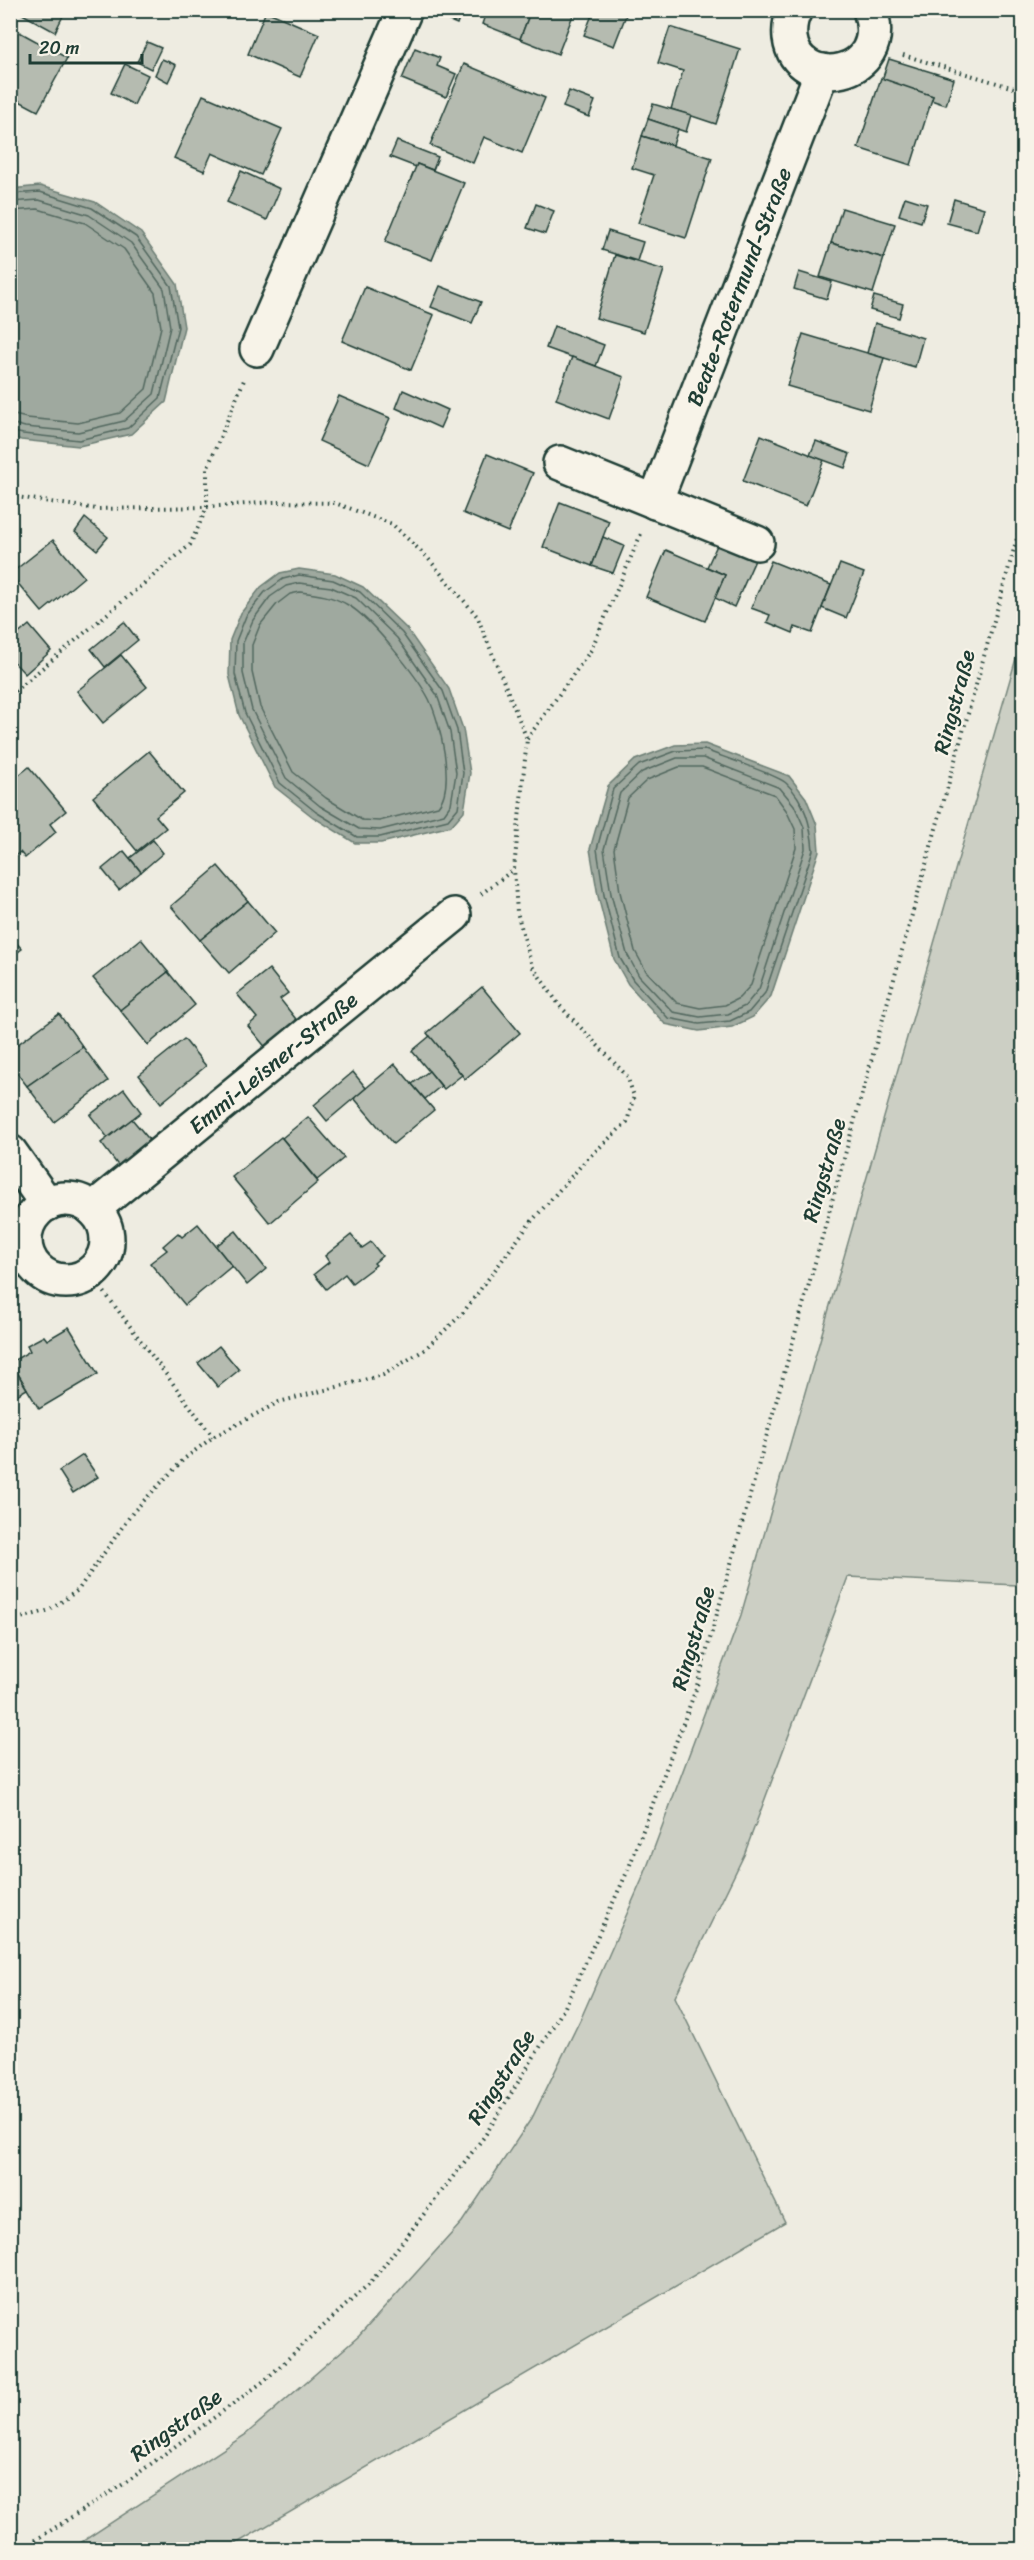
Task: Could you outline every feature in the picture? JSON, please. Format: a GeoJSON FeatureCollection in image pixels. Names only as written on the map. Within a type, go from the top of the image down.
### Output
{"type":"FeatureCollection","features":[{"type":"Feature","properties":{"kind":"street"},"geometry":{"type":"LineString","coordinates":[[257,349],[405,10]]}},
{"type":"Feature","properties":{"kind":"street"},"geometry":{"type":"LineString","coordinates":[[789,12],[791,43],[798,56],[809,66],[822,71],[836,72],[850,69],[862,61],[872,46],[874,23],[870,10]]}},
{"type":"Feature","properties":{"kind":"street","name":"Beate-Rotermund-Straße"},"geometry":{"type":"LineString","coordinates":[[655,502],[822,71]]}},
{"type":"Feature","properties":{"kind":"street"},"geometry":{"type":"LineString","coordinates":[[560,463],[757,543]]}},
{"type":"Feature","properties":{"kind":"street","name":"Emmi-Leisner-Straße"},"geometry":{"type":"LineString","coordinates":[[93,1209],[454,915]]}},
{"type":"Feature","properties":{"kind":"street"},"geometry":{"type":"LineString","coordinates":[[10,1152],[47,1204]]}},
{"type":"Feature","properties":{"kind":"street"},"geometry":{"type":"LineString","coordinates":[[71,1199],[82,1202],[93,1209],[104,1224],[107,1242],[99,1265],[90,1273],[77,1280],[64,1281],[20,1266],[25,1248],[25,1235],[29,1222],[36,1212],[47,1204],[71,1199]]}},
{"type":"Feature","properties":{"kind":"path"},"geometry":{"type":"LineString","coordinates":[[872,46],[1023,91]]}},
{"type":"Feature","properties":{"kind":"path"},"geometry":{"type":"LineString","coordinates":[[10,696],[190,545],[207,507],[207,469],[257,349]]}},
{"type":"Feature","properties":{"kind":"path"},"geometry":{"type":"LineString","coordinates":[[527,740],[591,650],[655,502]]}},
{"type":"Feature","properties":{"kind":"path","name":"Ringstraße"},"geometry":{"type":"LineString","coordinates":[[20,2550],[125,2483],[264,2381],[371,2282],[484,2137],[565,2007],[628,1870],[696,1689],[1023,513]]}},
{"type":"Feature","properties":{"kind":"path"},"geometry":{"type":"LineString","coordinates":[[90,1273],[213,1437]]}},
{"type":"Feature","properties":{"kind":"shaded area"},"geometry":{"type":"Polygon","coordinates":[[[1023,634],[1023,1582],[1017,1585],[848,1577],[744,1855],[675,1997],[785,2222],[227,2549],[71,2549],[245,2435],[359,2336],[462,2222],[533,2116],[582,2016],[644,1875],[741,1615],[1023,634]]]}},
{"type":"Feature","properties":{"kind":"water"},"geometry":{"type":"Polygon","coordinates":[[[40,186],[95,202],[141,233],[177,284],[184,327],[166,402],[131,434],[79,446],[21,440],[11,436],[11,189],[40,186]]]}},
{"type":"Feature","properties":{"kind":"water"},"geometry":{"type":"Polygon","coordinates":[[[299,569],[335,574],[363,587],[407,629],[449,689],[463,729],[470,773],[464,811],[451,826],[381,843],[355,843],[313,817],[275,787],[239,715],[229,675],[230,640],[241,613],[261,587],[280,573],[299,569]]]}},
{"type":"Feature","properties":{"kind":"water"},"geometry":{"type":"Polygon","coordinates":[[[705,744],[789,776],[806,798],[817,825],[819,851],[771,996],[753,1017],[732,1027],[699,1031],[665,1024],[628,984],[614,959],[598,896],[590,849],[608,786],[635,760],[675,745],[705,744]]]}},
{"type":"Feature","properties":{"kind":"building"},"geometry":{"type":"Polygon","coordinates":[[[15,10],[66,10],[55,32],[15,10]]]}},
{"type":"Feature","properties":{"kind":"building"},"geometry":{"type":"Polygon","coordinates":[[[429,10],[462,10],[457,24],[428,12],[429,10]]]}},
{"type":"Feature","properties":{"kind":"building"},"geometry":{"type":"Polygon","coordinates":[[[487,10],[531,10],[520,39],[482,24],[487,10]]]}},
{"type":"Feature","properties":{"kind":"building"},"geometry":{"type":"Polygon","coordinates":[[[531,10],[575,10],[558,54],[520,39],[531,10]]]}},
{"type":"Feature","properties":{"kind":"building"},"geometry":{"type":"Polygon","coordinates":[[[594,10],[628,10],[614,46],[584,35],[594,10]]]}},
{"type":"Feature","properties":{"kind":"building"},"geometry":{"type":"Polygon","coordinates":[[[266,11],[319,34],[300,77],[248,54],[266,11]]]}},
{"type":"Feature","properties":{"kind":"building"},"geometry":{"type":"Polygon","coordinates":[[[670,27],[740,49],[716,124],[671,109],[683,71],[658,63],[670,27]]]}},
{"type":"Feature","properties":{"kind":"building"},"geometry":{"type":"Polygon","coordinates":[[[14,29],[67,58],[38,111],[10,96],[10,35],[14,29]]]}},
{"type":"Feature","properties":{"kind":"building"},"geometry":{"type":"Polygon","coordinates":[[[147,42],[161,48],[151,69],[137,62],[147,42]]]}},
{"type":"Feature","properties":{"kind":"building"},"geometry":{"type":"Polygon","coordinates":[[[415,48],[440,58],[437,66],[456,74],[446,97],[402,79],[415,48]]]}},
{"type":"Feature","properties":{"kind":"building"},"geometry":{"type":"Polygon","coordinates":[[[162,59],[176,65],[168,82],[155,75],[162,59]]]}},
{"type":"Feature","properties":{"kind":"building"},"geometry":{"type":"Polygon","coordinates":[[[889,59],[954,79],[946,105],[931,100],[933,96],[882,80],[889,59]]]}},
{"type":"Feature","properties":{"kind":"building"},"geometry":{"type":"Polygon","coordinates":[[[125,64],[148,75],[134,105],[111,93],[125,64]]]}},
{"type":"Feature","properties":{"kind":"building"},"geometry":{"type":"Polygon","coordinates":[[[464,64],[545,98],[522,153],[484,137],[473,163],[430,145],[464,64]]]}},
{"type":"Feature","properties":{"kind":"building"},"geometry":{"type":"Polygon","coordinates":[[[881,78],[933,96],[911,165],[858,148],[881,78]]]}},
{"type":"Feature","properties":{"kind":"building"},"geometry":{"type":"Polygon","coordinates":[[[569,91],[595,101],[589,117],[563,107],[569,91]]]}},
{"type":"Feature","properties":{"kind":"building"},"geometry":{"type":"Polygon","coordinates":[[[203,95],[282,129],[261,175],[212,153],[204,171],[174,158],[203,95]]]}},
{"type":"Feature","properties":{"kind":"building"},"geometry":{"type":"Polygon","coordinates":[[[653,104],[691,115],[686,132],[648,119],[653,104]]]}},
{"type":"Feature","properties":{"kind":"building"},"geometry":{"type":"Polygon","coordinates":[[[648,119],[678,129],[673,145],[642,136],[648,119]]]}},
{"type":"Feature","properties":{"kind":"building"},"geometry":{"type":"Polygon","coordinates":[[[642,136],[712,158],[686,238],[638,223],[654,175],[632,168],[642,136]]]}},
{"type":"Feature","properties":{"kind":"building"},"geometry":{"type":"Polygon","coordinates":[[[397,141],[438,157],[433,170],[417,164],[416,167],[390,157],[397,141]]]}},
{"type":"Feature","properties":{"kind":"building"},"geometry":{"type":"Polygon","coordinates":[[[417,164],[464,183],[432,260],[385,242],[417,164]]]}},
{"type":"Feature","properties":{"kind":"building"},"geometry":{"type":"Polygon","coordinates":[[[241,171],[280,189],[267,220],[227,202],[241,171]]]}},
{"type":"Feature","properties":{"kind":"building"},"geometry":{"type":"Polygon","coordinates":[[[905,197],[927,204],[921,222],[899,215],[905,197]]]}},
{"type":"Feature","properties":{"kind":"building"},"geometry":{"type":"Polygon","coordinates":[[[954,199],[984,208],[977,231],[947,223],[954,199]]]}},
{"type":"Feature","properties":{"kind":"building"},"geometry":{"type":"Polygon","coordinates":[[[536,204],[554,211],[545,234],[527,228],[536,204]]]}},
{"type":"Feature","properties":{"kind":"building"},"geometry":{"type":"Polygon","coordinates":[[[842,208],[895,224],[884,258],[831,243],[842,208]]]}},
{"type":"Feature","properties":{"kind":"building"},"geometry":{"type":"Polygon","coordinates":[[[608,231],[643,242],[637,261],[602,250],[608,231]]]}},
{"type":"Feature","properties":{"kind":"building"},"geometry":{"type":"Polygon","coordinates":[[[831,243],[884,258],[873,293],[820,277],[831,243]]]}},
{"type":"Feature","properties":{"kind":"building"},"geometry":{"type":"Polygon","coordinates":[[[615,255],[664,270],[644,332],[596,318],[615,255]]]}},
{"type":"Feature","properties":{"kind":"building"},"geometry":{"type":"Polygon","coordinates":[[[799,272],[832,282],[827,299],[794,289],[799,272]]]}},
{"type":"Feature","properties":{"kind":"building"},"geometry":{"type":"Polygon","coordinates":[[[440,286],[481,302],[472,323],[431,307],[440,286]]]}},
{"type":"Feature","properties":{"kind":"building"},"geometry":{"type":"Polygon","coordinates":[[[365,287],[434,315],[411,370],[342,341],[365,287]]]}},
{"type":"Feature","properties":{"kind":"building"},"geometry":{"type":"Polygon","coordinates":[[[874,296],[903,304],[899,318],[870,310],[874,296]]]}},
{"type":"Feature","properties":{"kind":"building"},"geometry":{"type":"Polygon","coordinates":[[[875,323],[923,338],[915,367],[867,353],[875,323]]]}},
{"type":"Feature","properties":{"kind":"building"},"geometry":{"type":"Polygon","coordinates":[[[554,326],[604,345],[596,366],[546,348],[554,326]]]}},
{"type":"Feature","properties":{"kind":"building"},"geometry":{"type":"Polygon","coordinates":[[[803,334],[884,358],[869,410],[787,386],[803,334]]]}},
{"type":"Feature","properties":{"kind":"building"},"geometry":{"type":"Polygon","coordinates":[[[572,357],[624,377],[609,419],[556,399],[572,357]]]}},
{"type":"Feature","properties":{"kind":"building"},"geometry":{"type":"Polygon","coordinates":[[[403,390],[448,410],[440,428],[396,408],[403,390]]]}},
{"type":"Feature","properties":{"kind":"building"},"geometry":{"type":"Polygon","coordinates":[[[339,396],[390,418],[369,464],[319,441],[339,396]]]}},
{"type":"Feature","properties":{"kind":"building"},"geometry":{"type":"Polygon","coordinates":[[[761,435],[824,460],[806,506],[743,481],[761,435]]]}},
{"type":"Feature","properties":{"kind":"building"},"geometry":{"type":"Polygon","coordinates":[[[816,441],[850,454],[845,468],[810,455],[816,441]]]}},
{"type":"Feature","properties":{"kind":"building"},"geometry":{"type":"Polygon","coordinates":[[[487,454],[533,473],[508,532],[463,513],[487,454]]]}},
{"type":"Feature","properties":{"kind":"building"},"geometry":{"type":"Polygon","coordinates":[[[560,502],[609,521],[592,566],[543,547],[560,502]]]}},
{"type":"Feature","properties":{"kind":"building"},"geometry":{"type":"Polygon","coordinates":[[[85,518],[108,537],[97,550],[75,532],[85,518]]]}},
{"type":"Feature","properties":{"kind":"building"},"geometry":{"type":"Polygon","coordinates":[[[603,537],[624,546],[613,573],[592,566],[603,537]]]}},
{"type":"Feature","properties":{"kind":"building"},"geometry":{"type":"Polygon","coordinates":[[[53,540],[84,577],[42,612],[10,574],[53,540]]]}},
{"type":"Feature","properties":{"kind":"building"},"geometry":{"type":"Polygon","coordinates":[[[718,543],[755,560],[734,607],[715,598],[725,575],[707,567],[718,543]]]}},
{"type":"Feature","properties":{"kind":"building"},"geometry":{"type":"Polygon","coordinates":[[[666,550],[725,575],[705,621],[646,597],[666,550]]]}},
{"type":"Feature","properties":{"kind":"building"},"geometry":{"type":"Polygon","coordinates":[[[771,561],[831,585],[812,633],[795,627],[793,633],[767,622],[770,615],[751,608],[771,561]]]}},
{"type":"Feature","properties":{"kind":"building"},"geometry":{"type":"Polygon","coordinates":[[[840,564],[864,573],[846,618],[822,608],[840,564]]]}},
{"type":"Feature","properties":{"kind":"building"},"geometry":{"type":"Polygon","coordinates":[[[124,622],[138,640],[105,667],[91,649],[124,622]]]}},
{"type":"Feature","properties":{"kind":"building"},"geometry":{"type":"Polygon","coordinates":[[[29,625],[51,651],[25,674],[10,658],[10,641],[29,625]]]}},
{"type":"Feature","properties":{"kind":"building"},"geometry":{"type":"Polygon","coordinates":[[[121,655],[147,687],[103,723],[77,691],[121,655]]]}},
{"type":"Feature","properties":{"kind":"building"},"geometry":{"type":"Polygon","coordinates":[[[149,751],[184,793],[156,816],[166,828],[137,851],[93,797],[149,751]]]}},
{"type":"Feature","properties":{"kind":"building"},"geometry":{"type":"Polygon","coordinates":[[[29,767],[66,811],[50,824],[56,832],[25,858],[20,852],[10,860],[10,782],[29,767]]]}},
{"type":"Feature","properties":{"kind":"building"},"geometry":{"type":"Polygon","coordinates":[[[153,840],[163,853],[141,872],[130,858],[153,840]]]}},
{"type":"Feature","properties":{"kind":"building"},"geometry":{"type":"Polygon","coordinates":[[[124,851],[141,872],[119,890],[102,869],[124,851]]]}},
{"type":"Feature","properties":{"kind":"building"},"geometry":{"type":"Polygon","coordinates":[[[218,866],[248,901],[200,940],[171,906],[218,866]]]}},
{"type":"Feature","properties":{"kind":"building"},"geometry":{"type":"Polygon","coordinates":[[[248,901],[275,933],[229,973],[200,940],[248,901]]]}},
{"type":"Feature","properties":{"kind":"building"},"geometry":{"type":"Polygon","coordinates":[[[10,936],[22,949],[10,958],[10,936]]]}},
{"type":"Feature","properties":{"kind":"building"},"geometry":{"type":"Polygon","coordinates":[[[141,939],[168,972],[120,1010],[93,978],[141,939]]]}},
{"type":"Feature","properties":{"kind":"building"},"geometry":{"type":"Polygon","coordinates":[[[269,969],[288,993],[280,999],[299,1023],[267,1049],[248,1026],[257,1018],[237,994],[269,969]]]}},
{"type":"Feature","properties":{"kind":"building"},"geometry":{"type":"Polygon","coordinates":[[[168,972],[195,1005],[148,1045],[120,1010],[168,972]]]}},
{"type":"Feature","properties":{"kind":"building"},"geometry":{"type":"Polygon","coordinates":[[[482,987],[520,1033],[465,1079],[427,1033],[482,987]]]}},
{"type":"Feature","properties":{"kind":"building"},"geometry":{"type":"Polygon","coordinates":[[[59,1014],[83,1047],[27,1086],[10,1064],[10,1050],[59,1014]]]}},
{"type":"Feature","properties":{"kind":"building"},"geometry":{"type":"Polygon","coordinates":[[[430,1036],[462,1075],[444,1089],[412,1051],[430,1036]]]}},
{"type":"Feature","properties":{"kind":"building"},"geometry":{"type":"Polygon","coordinates":[[[184,1039],[206,1066],[161,1103],[139,1075],[184,1039]]]}},
{"type":"Feature","properties":{"kind":"building"},"geometry":{"type":"Polygon","coordinates":[[[83,1047],[108,1081],[54,1122],[27,1086],[83,1047]]]}},
{"type":"Feature","properties":{"kind":"building"},"geometry":{"type":"Polygon","coordinates":[[[395,1064],[434,1110],[393,1144],[354,1098],[395,1064]]]}},
{"type":"Feature","properties":{"kind":"building"},"geometry":{"type":"Polygon","coordinates":[[[429,1071],[441,1086],[425,1099],[412,1084],[429,1071]]]}},
{"type":"Feature","properties":{"kind":"building"},"geometry":{"type":"Polygon","coordinates":[[[353,1072],[366,1088],[327,1121],[314,1105],[353,1072]]]}},
{"type":"Feature","properties":{"kind":"building"},"geometry":{"type":"Polygon","coordinates":[[[124,1089],[141,1112],[108,1138],[90,1115],[124,1089]]]}},
{"type":"Feature","properties":{"kind":"building"},"geometry":{"type":"Polygon","coordinates":[[[308,1117],[344,1158],[317,1180],[282,1138],[308,1117]]]}},
{"type":"Feature","properties":{"kind":"building"},"geometry":{"type":"Polygon","coordinates":[[[132,1119],[152,1143],[120,1168],[101,1143],[132,1119]]]}},
{"type":"Feature","properties":{"kind":"building"},"geometry":{"type":"Polygon","coordinates":[[[281,1137],[318,1182],[270,1223],[232,1177],[281,1137]]]}},
{"type":"Feature","properties":{"kind":"building"},"geometry":{"type":"Polygon","coordinates":[[[198,1224],[232,1266],[185,1305],[150,1263],[167,1250],[163,1246],[178,1233],[182,1237],[198,1224]]]}},
{"type":"Feature","properties":{"kind":"building"},"geometry":{"type":"Polygon","coordinates":[[[236,1231],[266,1269],[247,1285],[216,1246],[236,1231]]]}},
{"type":"Feature","properties":{"kind":"building"},"geometry":{"type":"Polygon","coordinates":[[[351,1235],[362,1248],[371,1242],[382,1256],[374,1263],[376,1265],[352,1283],[345,1274],[326,1289],[314,1274],[329,1262],[325,1256],[351,1235]]]}},
{"type":"Feature","properties":{"kind":"building"},"geometry":{"type":"Polygon","coordinates":[[[69,1327],[98,1374],[39,1409],[11,1362],[30,1351],[27,1345],[44,1336],[47,1340],[69,1327]]]}},
{"type":"Feature","properties":{"kind":"building"},"geometry":{"type":"Polygon","coordinates":[[[219,1346],[239,1370],[218,1387],[198,1363],[219,1346]]]}},
{"type":"Feature","properties":{"kind":"building"},"geometry":{"type":"Polygon","coordinates":[[[10,1361],[27,1389],[10,1399],[10,1361]]]}},
{"type":"Feature","properties":{"kind":"building"},"geometry":{"type":"Polygon","coordinates":[[[83,1455],[98,1477],[73,1493],[59,1471],[83,1455]]]}}]}
